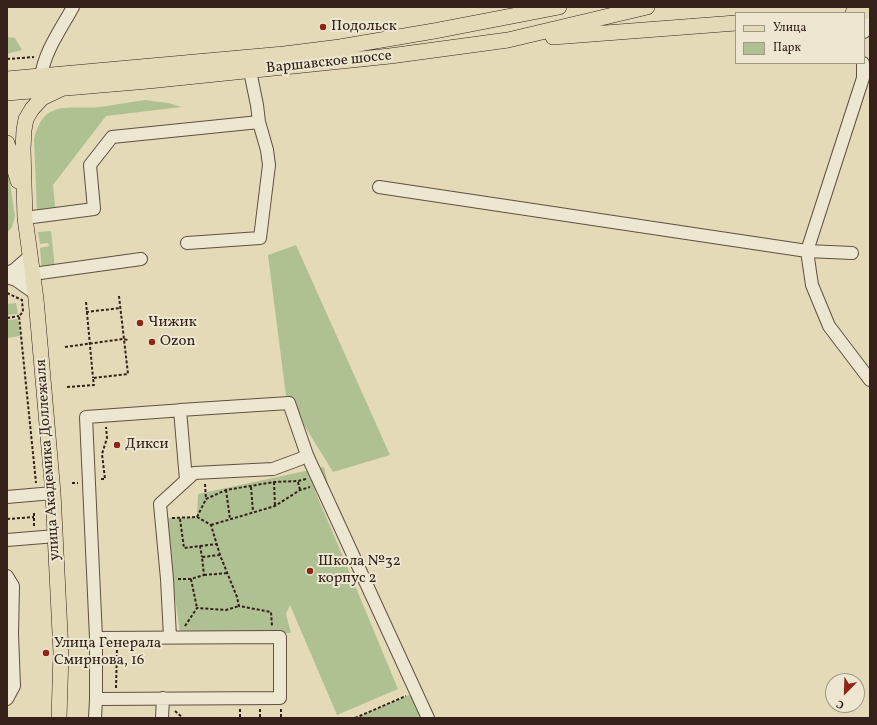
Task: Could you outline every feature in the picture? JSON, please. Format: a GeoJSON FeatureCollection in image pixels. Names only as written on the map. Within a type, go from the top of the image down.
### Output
{"type":"FeatureCollection","features":[{"type":"Feature","properties":{"kind":"main road","name":"Варшавское шоссе"},"geometry":{"type":"LineString","coordinates":[[7,79],[284,54],[340,47],[559,7]]}},
{"type":"Feature","properties":{"kind":"main road","name":"Варшавское шоссе"},"geometry":{"type":"LineString","coordinates":[[7,93],[250,71],[390,56],[508,40],[647,7]]}},
{"type":"Feature","properties":{"kind":"main road"},"geometry":{"type":"LineString","coordinates":[[508,40],[735,23]]}},
{"type":"Feature","properties":{"kind":"main road","name":"улица Академика Доллежаля"},"geometry":{"type":"LineString","coordinates":[[59,718],[61,653],[56,536],[36,294],[25,218],[23,149],[26,119],[32,109],[42,98],[63,88]]}},
{"type":"Feature","properties":{"kind":"main road","name":"улица Академика Доллежаля"},"geometry":{"type":"LineString","coordinates":[[7,142],[24,203]]}},
{"type":"Feature","properties":{"kind":"street"},"geometry":{"type":"LineString","coordinates":[[41,77],[42,66],[46,57],[73,7]]}},
{"type":"Feature","properties":{"kind":"street"},"geometry":{"type":"LineString","coordinates":[[863,64],[863,78],[807,251],[812,285],[829,326],[870,380]]}},
{"type":"Feature","properties":{"kind":"street"},"geometry":{"type":"LineString","coordinates":[[187,243],[260,238],[269,165],[267,150],[259,122],[250,71]]}},
{"type":"Feature","properties":{"kind":"street"},"geometry":{"type":"LineString","coordinates":[[25,218],[94,209],[90,165],[112,136],[259,122]]}},
{"type":"Feature","properties":{"kind":"street"},"geometry":{"type":"LineString","coordinates":[[379,187],[807,251],[852,254]]}},
{"type":"Feature","properties":{"kind":"street"},"geometry":{"type":"LineString","coordinates":[[7,275],[30,256]]}},
{"type":"Feature","properties":{"kind":"street"},"geometry":{"type":"LineString","coordinates":[[7,275],[33,274],[141,259]]}},
{"type":"Feature","properties":{"kind":"street"},"geometry":{"type":"LineString","coordinates":[[7,275],[36,294]]}},
{"type":"Feature","properties":{"kind":"street"},"geometry":{"type":"LineString","coordinates":[[95,718],[96,638],[86,417],[289,403],[307,455],[428,718]]}},
{"type":"Feature","properties":{"kind":"street"},"geometry":{"type":"LineString","coordinates":[[182,410],[186,480]]}},
{"type":"Feature","properties":{"kind":"street"},"geometry":{"type":"LineString","coordinates":[[173,637],[166,578],[160,504],[194,473],[273,469],[300,460],[307,455]]}},
{"type":"Feature","properties":{"kind":"street"},"geometry":{"type":"LineString","coordinates":[[7,497],[53,493]]}},
{"type":"Feature","properties":{"kind":"street"},"geometry":{"type":"LineString","coordinates":[[7,540],[56,536]]}},
{"type":"Feature","properties":{"kind":"street"},"geometry":{"type":"LineString","coordinates":[[7,576],[13,586],[10,634],[14,686],[7,699]]}},
{"type":"Feature","properties":{"kind":"street"},"geometry":{"type":"LineString","coordinates":[[96,638],[280,637],[280,698],[96,699]]}},
{"type":"Feature","properties":{"kind":"street"},"geometry":{"type":"LineString","coordinates":[[162,718],[163,698]]}},
{"type":"Feature","properties":{"kind":"path"},"geometry":{"type":"LineString","coordinates":[[7,59],[46,57]]}},
{"type":"Feature","properties":{"kind":"path"},"geometry":{"type":"LineString","coordinates":[[7,293],[22,300],[23,312],[19,316],[7,318]]}},
{"type":"Feature","properties":{"kind":"path"},"geometry":{"type":"LineString","coordinates":[[93,378],[128,374],[123,339],[120,296]]}},
{"type":"Feature","properties":{"kind":"path"},"geometry":{"type":"LineString","coordinates":[[67,387],[94,385],[86,302]]}},
{"type":"Feature","properties":{"kind":"path"},"geometry":{"type":"LineString","coordinates":[[86,312],[120,308]]}},
{"type":"Feature","properties":{"kind":"path"},"geometry":{"type":"LineString","coordinates":[[19,316],[36,486]]}},
{"type":"Feature","properties":{"kind":"path"},"geometry":{"type":"LineString","coordinates":[[65,347],[123,339],[128,340]]}},
{"type":"Feature","properties":{"kind":"path"},"geometry":{"type":"LineString","coordinates":[[89,482],[105,479],[102,454],[107,438],[104,416]]}},
{"type":"Feature","properties":{"kind":"path"},"geometry":{"type":"LineString","coordinates":[[197,517],[206,499],[204,472]]}},
{"type":"Feature","properties":{"kind":"path"},"geometry":{"type":"LineString","coordinates":[[206,499],[226,490],[274,482],[298,481],[309,478]]}},
{"type":"Feature","properties":{"kind":"path"},"geometry":{"type":"LineString","coordinates":[[298,481],[300,490]]}},
{"type":"Feature","properties":{"kind":"path"},"geometry":{"type":"LineString","coordinates":[[274,482],[276,506]]}},
{"type":"Feature","properties":{"kind":"path"},"geometry":{"type":"LineString","coordinates":[[211,525],[276,506],[300,490],[312,485]]}},
{"type":"Feature","properties":{"kind":"path"},"geometry":{"type":"LineString","coordinates":[[251,487],[254,512]]}},
{"type":"Feature","properties":{"kind":"path"},"geometry":{"type":"LineString","coordinates":[[226,490],[230,520]]}},
{"type":"Feature","properties":{"kind":"path"},"geometry":{"type":"LineString","coordinates":[[34,513],[34,532]]}},
{"type":"Feature","properties":{"kind":"path"},"geometry":{"type":"LineString","coordinates":[[7,519],[34,517]]}},
{"type":"Feature","properties":{"kind":"path"},"geometry":{"type":"LineString","coordinates":[[161,518],[197,517],[211,525],[220,555],[228,573],[239,606]]}},
{"type":"Feature","properties":{"kind":"path"},"geometry":{"type":"LineString","coordinates":[[180,518],[184,548],[217,544]]}},
{"type":"Feature","properties":{"kind":"path"},"geometry":{"type":"LineString","coordinates":[[200,546],[204,575]]}},
{"type":"Feature","properties":{"kind":"path"},"geometry":{"type":"LineString","coordinates":[[202,557],[220,555]]}},
{"type":"Feature","properties":{"kind":"path"},"geometry":{"type":"LineString","coordinates":[[197,608],[191,579],[204,575],[228,573]]}},
{"type":"Feature","properties":{"kind":"path"},"geometry":{"type":"LineString","coordinates":[[197,608],[226,610],[239,606],[271,612],[273,637]]}},
{"type":"Feature","properties":{"kind":"path"},"geometry":{"type":"LineString","coordinates":[[173,637],[197,608]]}},
{"type":"Feature","properties":{"kind":"path"},"geometry":{"type":"LineString","coordinates":[[116,699],[117,638]]}},
{"type":"Feature","properties":{"kind":"path"},"geometry":{"type":"LineString","coordinates":[[355,718],[416,692]]}},
{"type":"Feature","properties":{"kind":"green space"},"geometry":{"type":"Polygon","coordinates":[[[7,37],[15,38],[22,50],[7,54],[7,37]]]}},
{"type":"Feature","properties":{"kind":"green space"},"geometry":{"type":"Polygon","coordinates":[[[145,100],[168,103],[182,107],[106,116],[53,185],[56,215],[37,214],[34,139],[38,126],[44,117],[59,109],[100,107],[145,100]]]}},
{"type":"Feature","properties":{"kind":"green space"},"geometry":{"type":"Polygon","coordinates":[[[7,164],[15,216],[12,227],[7,233],[7,164]]]}},
{"type":"Feature","properties":{"kind":"green space"},"geometry":{"type":"Polygon","coordinates":[[[51,231],[55,269],[42,271],[40,248],[49,246],[48,243],[40,244],[38,232],[51,231]]]}},
{"type":"Feature","properties":{"kind":"green space"},"geometry":{"type":"Polygon","coordinates":[[[296,245],[390,455],[333,472],[286,396],[268,255],[296,245]]]}},
{"type":"Feature","properties":{"kind":"green space"},"geometry":{"type":"Polygon","coordinates":[[[16,303],[18,314],[7,315],[7,304],[16,303]]]}},
{"type":"Feature","properties":{"kind":"green space"},"geometry":{"type":"Polygon","coordinates":[[[18,319],[20,336],[7,338],[7,320],[18,319]]]}},
{"type":"Feature","properties":{"kind":"green space"},"geometry":{"type":"Polygon","coordinates":[[[324,467],[328,484],[315,491],[398,689],[337,715],[290,605],[286,614],[291,633],[180,633],[164,518],[197,517],[198,494],[324,467]]]}},
{"type":"Feature","properties":{"kind":"green space"},"geometry":{"type":"Polygon","coordinates":[[[416,692],[428,718],[355,718],[416,692]]]}},
{"type":"Feature","properties":{"kind":"place","name":"Подольск"},"geometry":{"type":"Point","coordinates":[323,27]}},
{"type":"Feature","properties":{"kind":"place","name":"Чижик"},"geometry":{"type":"Point","coordinates":[140,323]}},
{"type":"Feature","properties":{"kind":"place","name":"Ozon"},"geometry":{"type":"Point","coordinates":[152,342]}},
{"type":"Feature","properties":{"kind":"place","name":"Дикси"},"geometry":{"type":"Point","coordinates":[117,445]}},
{"type":"Feature","properties":{"kind":"place","name":"Школа №32 корпус 2"},"geometry":{"type":"Point","coordinates":[310,571]}},
{"type":"Feature","properties":{"kind":"place","name":"Улица Генерала Смирнова, 16"},"geometry":{"type":"Point","coordinates":[46,653]}}]}
